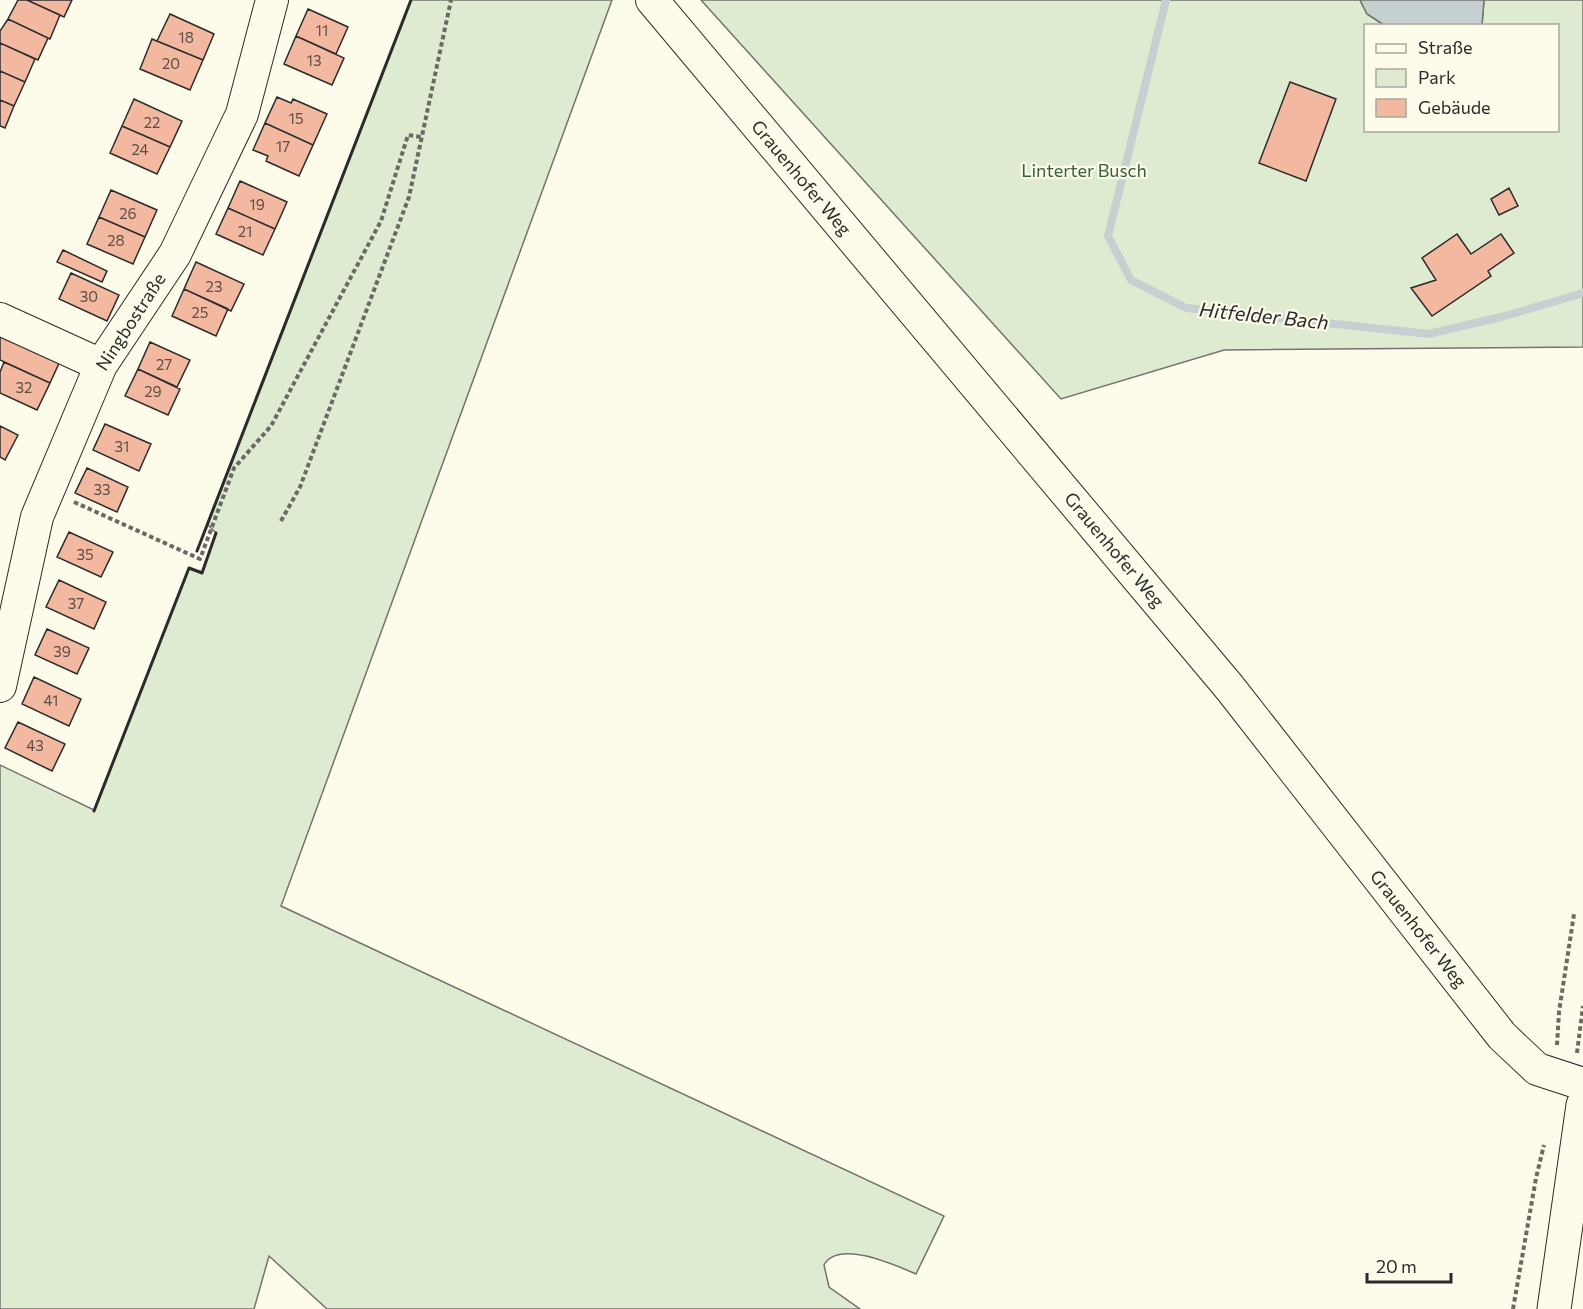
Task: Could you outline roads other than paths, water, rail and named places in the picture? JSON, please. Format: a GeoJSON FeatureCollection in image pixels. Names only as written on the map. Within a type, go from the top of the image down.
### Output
{"type":"FeatureCollection","features":[{"type":"Feature","properties":{"kind":"main road"},"geometry":{"type":"LineString","coordinates":[[1554,1309],[1574,1086]]}},
{"type":"Feature","properties":{"kind":"street","name":"Ningbostraße"},"geometry":{"type":"LineString","coordinates":[[0,686],[37,516],[101,365],[175,254],[242,114],[272,0]]}},
{"type":"Feature","properties":{"kind":"street","name":"Grauenhofer Weg"},"geometry":{"type":"LineString","coordinates":[[652,0],[1230,688],[1502,1036],[1537,1069],[1574,1086]]}},
{"type":"Feature","properties":{"kind":"street"},"geometry":{"type":"LineString","coordinates":[[0,320],[101,365]]}},
{"type":"Feature","properties":{"kind":"waterway","name":"Hitfelder Bach"},"geometry":{"type":"LineString","coordinates":[[1166,0],[1108,236],[1131,280],[1186,308],[1429,334],[1505,316],[1583,293]]}},
{"type":"Feature","properties":{"kind":"park label","name":"Linterter Busch"},"geometry":{"type":"Point","coordinates":[1084,171]}}]}
